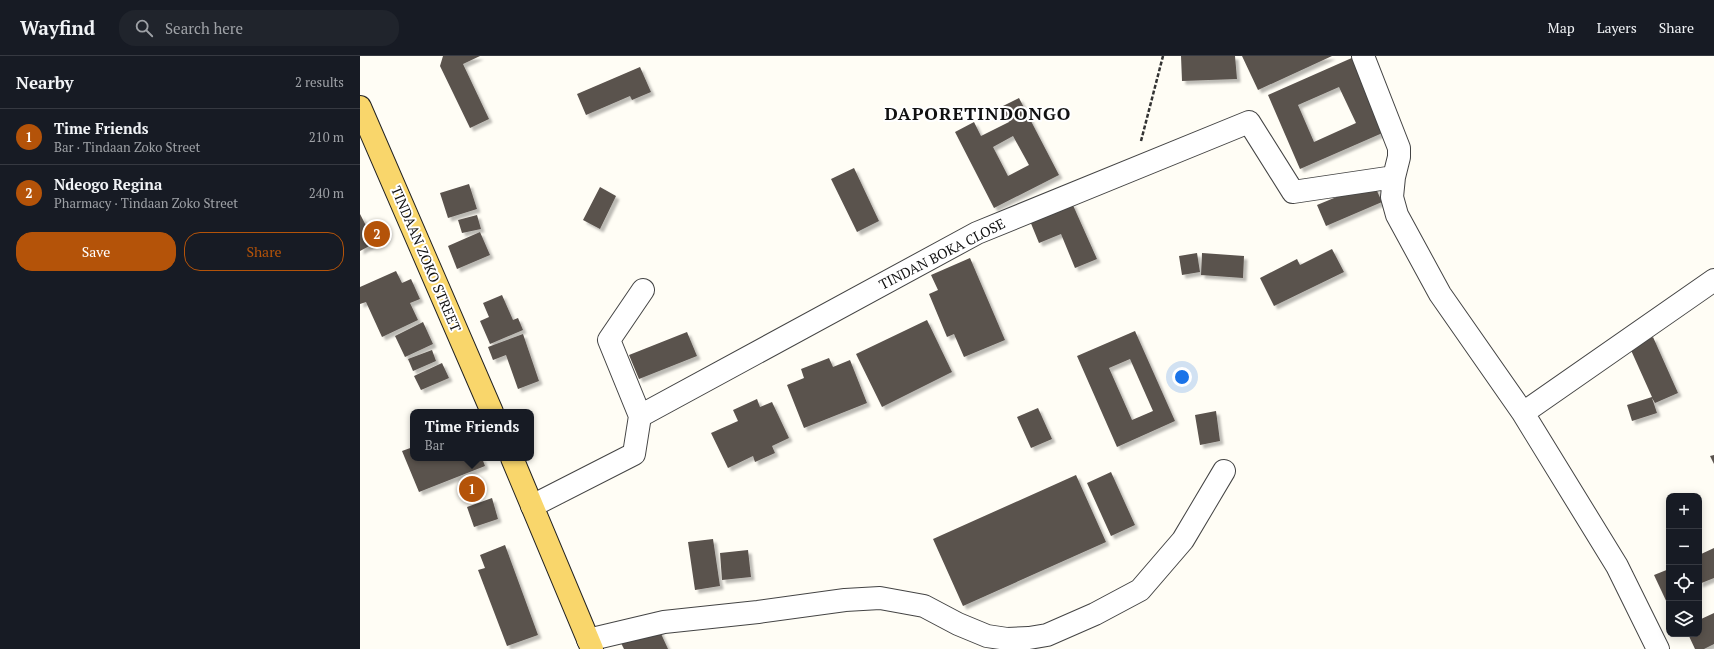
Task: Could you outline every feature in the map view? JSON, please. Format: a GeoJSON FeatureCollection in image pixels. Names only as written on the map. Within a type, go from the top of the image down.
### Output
{"type":"FeatureCollection","features":[{"type":"Feature","properties":{"kind":"main road","name":"TINDAAN ZOKO STREET"},"geometry":{"type":"LineString","coordinates":[[360,107],[491,409]]}},
{"type":"Feature","properties":{"kind":"main road"},"geometry":{"type":"LineString","coordinates":[[513,461],[590,645]]}},
{"type":"Feature","properties":{"kind":"street"},"geometry":{"type":"LineString","coordinates":[[1363,56],[1399,148],[1399,157],[1394,177],[1393,203],[1397,215],[1440,294],[1523,413],[1617,566],[1658,649]]}},
{"type":"Feature","properties":{"kind":"street","name":"TINDAN BOKA CLOSE"},"geometry":{"type":"LineString","coordinates":[[640,416],[978,233],[1249,122],[1293,192],[1394,177]]}},
{"type":"Feature","properties":{"kind":"street"},"geometry":{"type":"LineString","coordinates":[[1523,413],[1714,280]]}},
{"type":"Feature","properties":{"kind":"street"},"geometry":{"type":"LineString","coordinates":[[532,506],[634,454],[640,416],[609,340],[643,290]]}},
{"type":"Feature","properties":{"kind":"street"},"geometry":{"type":"LineString","coordinates":[[590,645],[664,622],[758,612],[845,600],[880,598],[924,606],[958,624],[987,636],[1007,639],[1047,635],[1095,614],[1140,590],[1184,540],[1224,471]]}},
{"type":"Feature","properties":{"kind":"path"},"geometry":{"type":"LineString","coordinates":[[1134,169],[1163,56]]}},
{"type":"Feature","properties":{"kind":"building"},"geometry":{"type":"Polygon","coordinates":[[[443,56],[480,56],[463,64],[489,119],[470,128],[440,66],[443,56]]]}},
{"type":"Feature","properties":{"kind":"building"},"geometry":{"type":"Polygon","coordinates":[[[1181,56],[1235,56],[1237,79],[1182,81],[1181,56]]]}},
{"type":"Feature","properties":{"kind":"building"},"geometry":{"type":"Polygon","coordinates":[[[1242,56],[1332,56],[1258,90],[1242,56]]]}},
{"type":"Feature","properties":{"kind":"building"},"geometry":{"type":"Polygon","coordinates":[[[1354,57],[1387,131],[1300,169],[1268,95],[1354,57]],[[1339,87],[1298,105],[1314,142],[1356,123],[1339,87]]]}},
{"type":"Feature","properties":{"kind":"building"},"geometry":{"type":"Polygon","coordinates":[[[640,67],[651,92],[632,100],[630,96],[586,115],[577,94],[640,67]]]}},
{"type":"Feature","properties":{"kind":"building"},"geometry":{"type":"Polygon","coordinates":[[[1019,98],[1059,175],[994,208],[955,132],[974,122],[981,136],[1009,122],[1001,107],[1019,98]],[[1013,136],[993,147],[1008,176],[1029,165],[1013,136]]]}},
{"type":"Feature","properties":{"kind":"building"},"geometry":{"type":"Polygon","coordinates":[[[854,168],[879,221],[857,232],[831,179],[854,168]]]}},
{"type":"Feature","properties":{"kind":"building"},"geometry":{"type":"Polygon","coordinates":[[[1373,182],[1382,202],[1326,226],[1317,205],[1373,182]]]}},
{"type":"Feature","properties":{"kind":"building"},"geometry":{"type":"Polygon","coordinates":[[[469,184],[477,209],[448,218],[440,193],[469,184]]]}},
{"type":"Feature","properties":{"kind":"building"},"geometry":{"type":"Polygon","coordinates":[[[600,187],[616,196],[600,229],[583,220],[600,187]]]}},
{"type":"Feature","properties":{"kind":"building"},"geometry":{"type":"Polygon","coordinates":[[[1072,203],[1097,259],[1075,268],[1061,234],[1039,243],[1030,221],[1072,203]]]}},
{"type":"Feature","properties":{"kind":"building"},"geometry":{"type":"Polygon","coordinates":[[[360,214],[375,243],[360,251],[360,214]]]}},
{"type":"Feature","properties":{"kind":"building"},"geometry":{"type":"Polygon","coordinates":[[[477,215],[481,229],[462,233],[458,220],[477,215]]]}},
{"type":"Feature","properties":{"kind":"building"},"geometry":{"type":"Polygon","coordinates":[[[480,232],[490,255],[457,269],[448,246],[480,232]]]}},
{"type":"Feature","properties":{"kind":"building"},"geometry":{"type":"Polygon","coordinates":[[[1332,249],[1344,272],[1274,306],[1260,278],[1297,259],[1300,265],[1332,249]]]}},
{"type":"Feature","properties":{"kind":"building"},"geometry":{"type":"Polygon","coordinates":[[[1197,253],[1200,272],[1182,275],[1179,256],[1197,253]]]}},
{"type":"Feature","properties":{"kind":"building"},"geometry":{"type":"Polygon","coordinates":[[[1202,253],[1244,256],[1243,278],[1201,275],[1202,253]]]}},
{"type":"Feature","properties":{"kind":"building"},"geometry":{"type":"Polygon","coordinates":[[[970,258],[1005,340],[964,357],[954,334],[947,337],[929,294],[938,290],[931,275],[970,258]]]}},
{"type":"Feature","properties":{"kind":"building"},"geometry":{"type":"Polygon","coordinates":[[[396,271],[402,283],[411,279],[420,299],[410,303],[418,320],[382,337],[366,302],[360,304],[360,287],[396,271]]]}},
{"type":"Feature","properties":{"kind":"building"},"geometry":{"type":"Polygon","coordinates":[[[502,295],[513,320],[518,318],[523,330],[490,344],[480,321],[489,317],[483,303],[502,295]]]}},
{"type":"Feature","properties":{"kind":"building"},"geometry":{"type":"Polygon","coordinates":[[[927,320],[952,372],[882,407],[856,354],[927,320]]]}},
{"type":"Feature","properties":{"kind":"building"},"geometry":{"type":"Polygon","coordinates":[[[423,322],[433,344],[405,357],[395,336],[423,322]]]}},
{"type":"Feature","properties":{"kind":"building"},"geometry":{"type":"Polygon","coordinates":[[[1135,331],[1175,421],[1117,447],[1077,356],[1135,331]],[[1130,359],[1109,368],[1132,420],[1153,411],[1130,359]]]}},
{"type":"Feature","properties":{"kind":"building"},"geometry":{"type":"Polygon","coordinates":[[[687,332],[697,356],[639,379],[629,355],[687,332]]]}},
{"type":"Feature","properties":{"kind":"building"},"geometry":{"type":"Polygon","coordinates":[[[523,334],[539,381],[518,389],[506,355],[493,360],[488,347],[523,334]]]}},
{"type":"Feature","properties":{"kind":"building"},"geometry":{"type":"Polygon","coordinates":[[[1653,337],[1678,393],[1655,403],[1652,398],[1657,413],[1632,421],[1627,405],[1652,397],[1630,348],[1653,337]]]}},
{"type":"Feature","properties":{"kind":"building"},"geometry":{"type":"Polygon","coordinates":[[[432,350],[436,361],[413,371],[408,359],[432,350]]]}},
{"type":"Feature","properties":{"kind":"building"},"geometry":{"type":"Polygon","coordinates":[[[829,358],[833,367],[850,360],[867,403],[804,428],[787,385],[804,378],[801,369],[829,358]]]}},
{"type":"Feature","properties":{"kind":"building"},"geometry":{"type":"Polygon","coordinates":[[[442,363],[449,378],[421,390],[414,376],[442,363]]]}},
{"type":"Feature","properties":{"kind":"building"},"geometry":{"type":"Polygon","coordinates":[[[757,399],[760,407],[772,402],[789,438],[772,446],[775,453],[755,462],[753,456],[728,468],[711,433],[738,421],[733,410],[757,399]]]}},
{"type":"Feature","properties":{"kind":"building"},"geometry":{"type":"Polygon","coordinates":[[[1038,408],[1052,439],[1031,448],[1017,417],[1038,408]]]}},
{"type":"Feature","properties":{"kind":"building"},"geometry":{"type":"Polygon","coordinates":[[[1216,411],[1220,441],[1200,445],[1195,415],[1216,411]]]}},
{"type":"Feature","properties":{"kind":"building"},"geometry":{"type":"Polygon","coordinates":[[[410,448],[410,461],[483,461],[485,466],[419,492],[402,451],[410,448]]]}},
{"type":"Feature","properties":{"kind":"building"},"geometry":{"type":"Polygon","coordinates":[[[1714,455],[1714,464],[1710,456],[1714,455]]]}},
{"type":"Feature","properties":{"kind":"building"},"geometry":{"type":"Polygon","coordinates":[[[1111,472],[1135,525],[1111,536],[1087,483],[1111,472]]]}},
{"type":"Feature","properties":{"kind":"building"},"geometry":{"type":"Polygon","coordinates":[[[1076,475],[1106,542],[963,606],[933,539],[1076,475]]]}},
{"type":"Feature","properties":{"kind":"building"},"geometry":{"type":"Polygon","coordinates":[[[492,498],[498,519],[474,527],[467,507],[492,498]]]}},
{"type":"Feature","properties":{"kind":"building"},"geometry":{"type":"Polygon","coordinates":[[[713,539],[720,586],[695,590],[688,542],[713,539]]]}},
{"type":"Feature","properties":{"kind":"building"},"geometry":{"type":"Polygon","coordinates":[[[505,545],[538,635],[507,646],[478,570],[485,568],[480,555],[505,545]]]}},
{"type":"Feature","properties":{"kind":"building"},"geometry":{"type":"Polygon","coordinates":[[[1714,548],[1714,578],[1702,583],[1702,565],[1702,554],[1714,548]]]}},
{"type":"Feature","properties":{"kind":"building"},"geometry":{"type":"Polygon","coordinates":[[[748,550],[751,577],[722,580],[720,553],[748,550]]]}},
{"type":"Feature","properties":{"kind":"building"},"geometry":{"type":"Polygon","coordinates":[[[1666,570],[1666,601],[1654,575],[1666,570]]]}},
{"type":"Feature","properties":{"kind":"building"},"geometry":{"type":"Polygon","coordinates":[[[1714,613],[1714,644],[1704,649],[1695,649],[1689,637],[1702,637],[1702,619],[1714,613]]]}},
{"type":"Feature","properties":{"kind":"building"},"geometry":{"type":"Polygon","coordinates":[[[657,625],[668,649],[624,649],[620,641],[657,625]]]}},
{"type":"Feature","properties":{"kind":"place","name":"Ndeogo Regina"},"geometry":{"type":"Point","coordinates":[377,234]}},
{"type":"Feature","properties":{"kind":"place","name":"Time Friends"},"geometry":{"type":"Point","coordinates":[472,489]}},
{"type":"Feature","properties":{"kind":"district","name":"DAPORETINDONGO"},"geometry":{"type":"Point","coordinates":[978,114]}}]}
